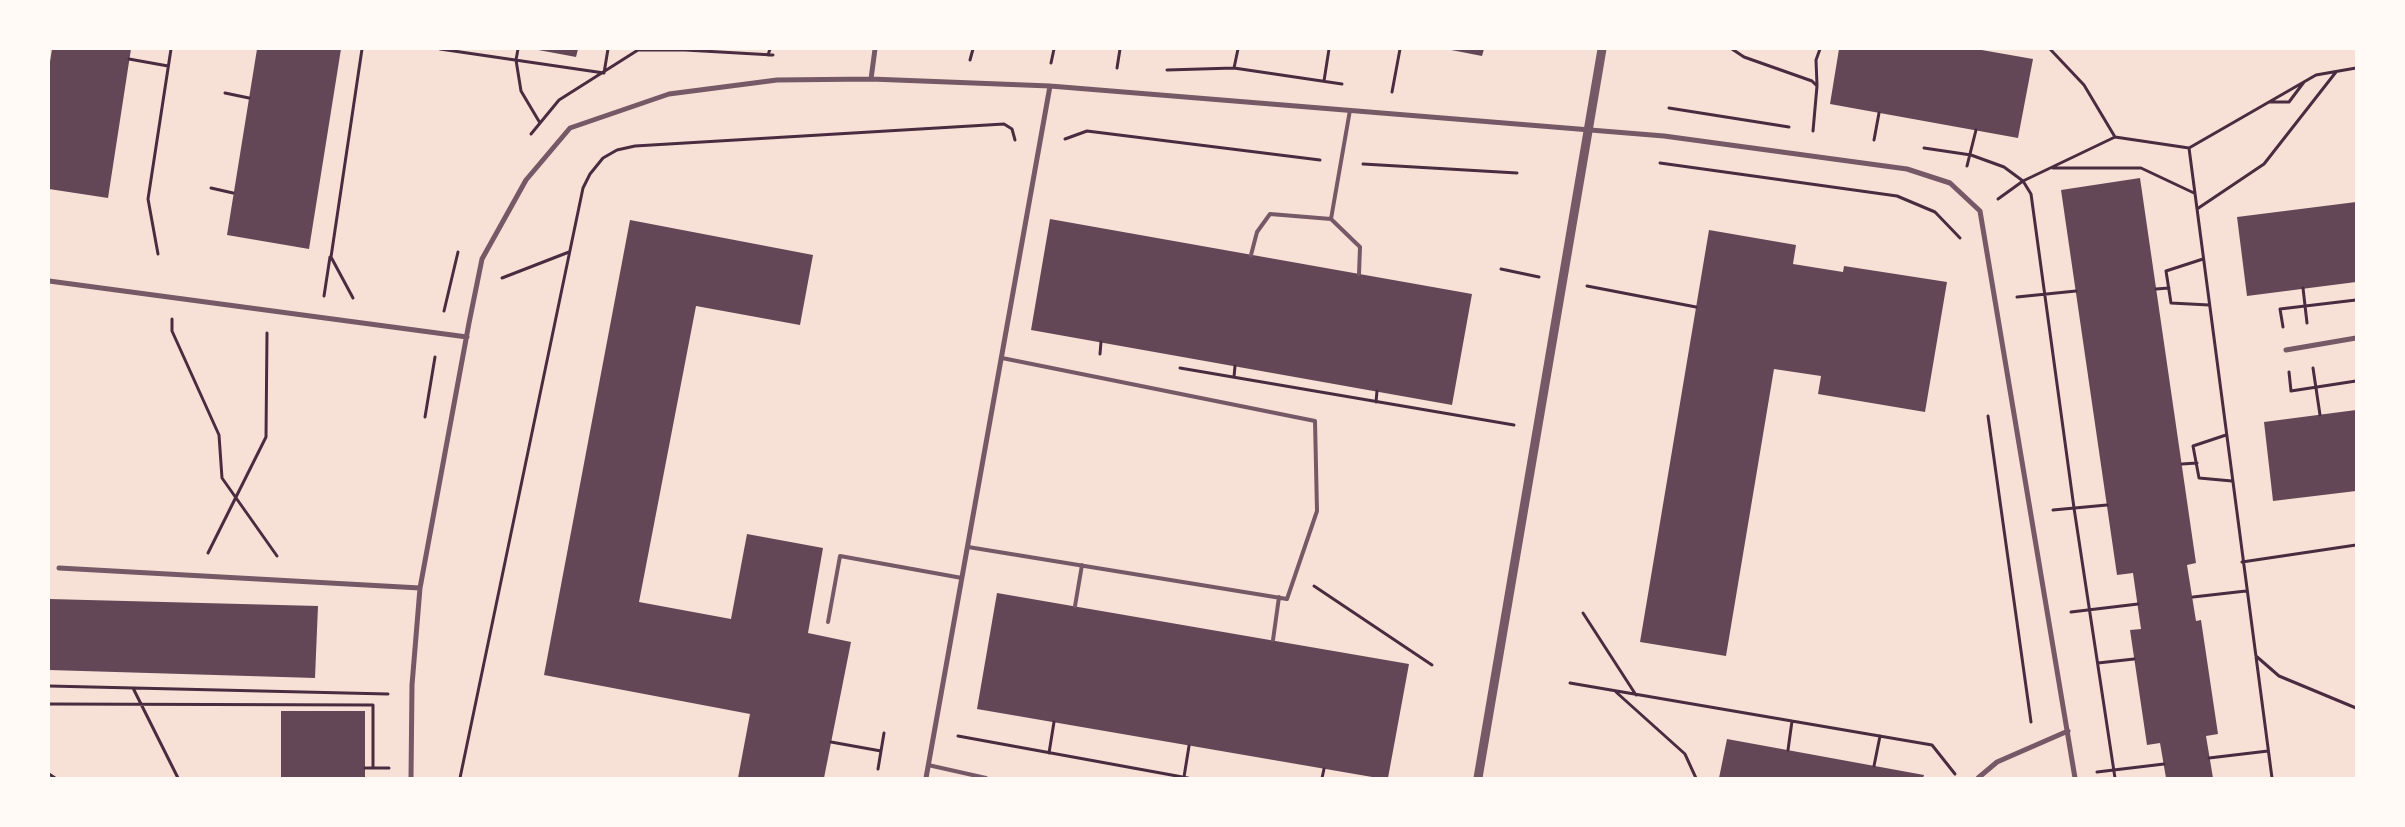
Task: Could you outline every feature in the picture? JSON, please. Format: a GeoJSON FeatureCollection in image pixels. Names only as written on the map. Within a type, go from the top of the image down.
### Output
{"type":"FeatureCollection","features":[{"type":"Feature","properties":{"kind":"street"},"geometry":{"type":"LineString","coordinates":[[871,78],[875,49]]}},
{"type":"Feature","properties":{"kind":"street"},"geometry":{"type":"LineString","coordinates":[[1478,778],[1602,49]]}},
{"type":"Feature","properties":{"kind":"street"},"geometry":{"type":"LineString","coordinates":[[411,778],[412,685],[420,588],[467,337],[482,260],[526,180],[570,128],[670,94],[778,80],[871,78],[1050,86],[1664,136],[1908,169],[1950,183],[1980,211],[2075,777]]}},
{"type":"Feature","properties":{"kind":"street"},"geometry":{"type":"LineString","coordinates":[[926,778],[1050,86]]}},
{"type":"Feature","properties":{"kind":"street"},"geometry":{"type":"LineString","coordinates":[[49,281],[467,337]]}},
{"type":"Feature","properties":{"kind":"street"},"geometry":{"type":"LineString","coordinates":[[2286,350],[2356,338]]}},
{"type":"Feature","properties":{"kind":"street"},"geometry":{"type":"LineString","coordinates":[[59,568],[420,588]]}},
{"type":"Feature","properties":{"kind":"street"},"geometry":{"type":"LineString","coordinates":[[1978,778],[1997,762],[2068,731]]}},
{"type":"Feature","properties":{"kind":"lane"},"geometry":{"type":"LineString","coordinates":[[1331,219],[1350,110]]}},
{"type":"Feature","properties":{"kind":"lane"},"geometry":{"type":"LineString","coordinates":[[1252,255],[1257,232],[1270,214],[1331,219],[1360,246],[1359,274]]}},
{"type":"Feature","properties":{"kind":"lane"},"geometry":{"type":"LineString","coordinates":[[968,547],[1287,599],[1318,511],[1315,421],[1002,358]]}},
{"type":"Feature","properties":{"kind":"lane"},"geometry":{"type":"LineString","coordinates":[[828,622],[840,556],[962,578]]}},
{"type":"Feature","properties":{"kind":"lane"},"geometry":{"type":"LineString","coordinates":[[1075,606],[1082,565]]}},
{"type":"Feature","properties":{"kind":"lane"},"geometry":{"type":"LineString","coordinates":[[1273,640],[1279,597]]}},
{"type":"Feature","properties":{"kind":"lane"},"geometry":{"type":"LineString","coordinates":[[928,765],[986,778]]}},
{"type":"Feature","properties":{"kind":"path"},"geometry":{"type":"LineString","coordinates":[[158,254],[148,200],[171,49]]}},
{"type":"Feature","properties":{"kind":"path"},"geometry":{"type":"LineString","coordinates":[[324,299],[362,49]]}},
{"type":"Feature","properties":{"kind":"path"},"geometry":{"type":"LineString","coordinates":[[440,49],[604,73]]}},
{"type":"Feature","properties":{"kind":"path"},"geometry":{"type":"LineString","coordinates":[[518,49],[516,60],[521,91],[540,123]]}},
{"type":"Feature","properties":{"kind":"path"},"geometry":{"type":"LineString","coordinates":[[604,73],[608,49]]}},
{"type":"Feature","properties":{"kind":"path"},"geometry":{"type":"LineString","coordinates":[[768,55],[770,49]]}},
{"type":"Feature","properties":{"kind":"path"},"geometry":{"type":"LineString","coordinates":[[970,63],[973,49]]}},
{"type":"Feature","properties":{"kind":"path"},"geometry":{"type":"LineString","coordinates":[[1050,68],[1054,49]]}},
{"type":"Feature","properties":{"kind":"path"},"geometry":{"type":"LineString","coordinates":[[1116,71],[1120,49]]}},
{"type":"Feature","properties":{"kind":"path"},"geometry":{"type":"LineString","coordinates":[[1234,68],[1238,49]]}},
{"type":"Feature","properties":{"kind":"path"},"geometry":{"type":"LineString","coordinates":[[1324,81],[1329,49]]}},
{"type":"Feature","properties":{"kind":"path"},"geometry":{"type":"LineString","coordinates":[[1392,93],[1400,49]]}},
{"type":"Feature","properties":{"kind":"path"},"geometry":{"type":"LineString","coordinates":[[1732,49],[1744,57],[1812,81],[1817,86]]}},
{"type":"Feature","properties":{"kind":"path"},"geometry":{"type":"LineString","coordinates":[[1813,131],[1817,86],[1816,60],[1820,49]]}},
{"type":"Feature","properties":{"kind":"path"},"geometry":{"type":"LineString","coordinates":[[2050,49],[2084,85],[2115,137]]}},
{"type":"Feature","properties":{"kind":"path"},"geometry":{"type":"LineString","coordinates":[[529,137],[559,100],[584,82],[604,73],[638,50],[701,50],[778,56]]}},
{"type":"Feature","properties":{"kind":"path"},"geometry":{"type":"LineString","coordinates":[[129,60],[168,66]]}},
{"type":"Feature","properties":{"kind":"path"},"geometry":{"type":"LineString","coordinates":[[1980,211],[2023,181],[2115,137],[2189,148],[2316,75],[2356,68]]}},
{"type":"Feature","properties":{"kind":"path"},"geometry":{"type":"LineString","coordinates":[[2197,209],[2264,164],[2336,72]]}},
{"type":"Feature","properties":{"kind":"path"},"geometry":{"type":"LineString","coordinates":[[2269,102],[2289,102],[2305,82]]}},
{"type":"Feature","properties":{"kind":"path"},"geometry":{"type":"LineString","coordinates":[[225,93],[249,98]]}},
{"type":"Feature","properties":{"kind":"path"},"geometry":{"type":"LineString","coordinates":[[1874,140],[1879,112]]}},
{"type":"Feature","properties":{"kind":"path"},"geometry":{"type":"LineString","coordinates":[[460,778],[583,188],[590,174],[603,158],[617,150],[635,146],[1004,124],[1012,129],[1015,139],[1013,148]]}},
{"type":"Feature","properties":{"kind":"path"},"geometry":{"type":"LineString","coordinates":[[1062,141],[1074,134],[1087,130],[1341,163],[1518,173]]}},
{"type":"Feature","properties":{"kind":"path"},"geometry":{"type":"LineString","coordinates":[[1971,155],[1976,130]]}},
{"type":"Feature","properties":{"kind":"path"},"geometry":{"type":"LineString","coordinates":[[2189,148],[2242,562],[2272,778]]}},
{"type":"Feature","properties":{"kind":"path"},"geometry":{"type":"LineString","coordinates":[[1660,163],[1898,196],[1934,212],[1965,244]]}},
{"type":"Feature","properties":{"kind":"path"},"geometry":{"type":"LineString","coordinates":[[2052,168],[2141,168],[2195,193]]}},
{"type":"Feature","properties":{"kind":"path"},"geometry":{"type":"LineString","coordinates":[[210,188],[234,193]]}},
{"type":"Feature","properties":{"kind":"path"},"geometry":{"type":"LineString","coordinates":[[425,419],[439,333],[456,255],[461,247]]}},
{"type":"Feature","properties":{"kind":"path"},"geometry":{"type":"LineString","coordinates":[[477,287],[570,252]]}},
{"type":"Feature","properties":{"kind":"path"},"geometry":{"type":"LineString","coordinates":[[331,257],[358,305]]}},
{"type":"Feature","properties":{"kind":"path"},"geometry":{"type":"LineString","coordinates":[[2203,259],[2166,271],[2171,303],[2210,305]]}},
{"type":"Feature","properties":{"kind":"path"},"geometry":{"type":"LineString","coordinates":[[1501,269],[1696,307]]}},
{"type":"Feature","properties":{"kind":"path"},"geometry":{"type":"LineString","coordinates":[[2156,289],[2169,288]]}},
{"type":"Feature","properties":{"kind":"path"},"geometry":{"type":"LineString","coordinates":[[2302,288],[2320,415]]}},
{"type":"Feature","properties":{"kind":"path"},"geometry":{"type":"LineString","coordinates":[[1996,298],[2076,291]]}},
{"type":"Feature","properties":{"kind":"path"},"geometry":{"type":"LineString","coordinates":[[2280,309],[2356,300]]}},
{"type":"Feature","properties":{"kind":"path"},"geometry":{"type":"LineString","coordinates":[[196,576],[266,438],[267,330],[271,310]]}},
{"type":"Feature","properties":{"kind":"path"},"geometry":{"type":"LineString","coordinates":[[172,317],[172,331],[219,435],[222,478],[294,581]]}},
{"type":"Feature","properties":{"kind":"path"},"geometry":{"type":"LineString","coordinates":[[1100,354],[1101,342]]}},
{"type":"Feature","properties":{"kind":"path"},"geometry":{"type":"LineString","coordinates":[[1090,353],[1109,356]]}},
{"type":"Feature","properties":{"kind":"path"},"geometry":{"type":"LineString","coordinates":[[1234,377],[1235,366]]}},
{"type":"Feature","properties":{"kind":"path"},"geometry":{"type":"LineString","coordinates":[[1176,368],[1537,429]]}},
{"type":"Feature","properties":{"kind":"path"},"geometry":{"type":"LineString","coordinates":[[1376,402],[1377,392]]}},
{"type":"Feature","properties":{"kind":"path"},"geometry":{"type":"LineString","coordinates":[[1987,408],[2034,746]]}},
{"type":"Feature","properties":{"kind":"path"},"geometry":{"type":"LineString","coordinates":[[2226,435],[2193,446],[2199,478],[2232,481]]}},
{"type":"Feature","properties":{"kind":"path"},"geometry":{"type":"LineString","coordinates":[[2182,464],[2196,463]]}},
{"type":"Feature","properties":{"kind":"path"},"geometry":{"type":"LineString","coordinates":[[2031,511],[2107,505]]}},
{"type":"Feature","properties":{"kind":"path"},"geometry":{"type":"LineString","coordinates":[[2242,562],[2356,545]]}},
{"type":"Feature","properties":{"kind":"path"},"geometry":{"type":"LineString","coordinates":[[1296,574],[1432,665]]}},
{"type":"Feature","properties":{"kind":"path"},"geometry":{"type":"LineString","coordinates":[[2192,598],[2246,591]]}},
{"type":"Feature","properties":{"kind":"path"},"geometry":{"type":"LineString","coordinates":[[2049,615],[2138,604]]}},
{"type":"Feature","properties":{"kind":"path"},"geometry":{"type":"LineString","coordinates":[[1583,613],[1636,696]]}},
{"type":"Feature","properties":{"kind":"path"},"geometry":{"type":"LineString","coordinates":[[2255,656],[2279,676],[2356,708]]}},
{"type":"Feature","properties":{"kind":"path"},"geometry":{"type":"LineString","coordinates":[[2098,663],[2134,660]]}},
{"type":"Feature","properties":{"kind":"path"},"geometry":{"type":"LineString","coordinates":[[1570,683],[1636,696],[1932,745],[1958,778]]}},
{"type":"Feature","properties":{"kind":"path"},"geometry":{"type":"LineString","coordinates":[[390,703],[391,685]]}},
{"type":"Feature","properties":{"kind":"path"},"geometry":{"type":"LineString","coordinates":[[49,686],[390,694]]}},
{"type":"Feature","properties":{"kind":"path"},"geometry":{"type":"LineString","coordinates":[[133,688],[178,778]]}},
{"type":"Feature","properties":{"kind":"path"},"geometry":{"type":"LineString","coordinates":[[1616,692],[1685,754],[1696,778]]}},
{"type":"Feature","properties":{"kind":"path"},"geometry":{"type":"LineString","coordinates":[[49,704],[373,705],[373,768]]}},
{"type":"Feature","properties":{"kind":"path"},"geometry":{"type":"LineString","coordinates":[[1788,750],[1792,721]]}},
{"type":"Feature","properties":{"kind":"path"},"geometry":{"type":"LineString","coordinates":[[1049,753],[1054,722]]}},
{"type":"Feature","properties":{"kind":"path"},"geometry":{"type":"LineString","coordinates":[[878,769],[884,733]]}},
{"type":"Feature","properties":{"kind":"path"},"geometry":{"type":"LineString","coordinates":[[943,768],[949,734],[1188,778]]}},
{"type":"Feature","properties":{"kind":"path"},"geometry":{"type":"LineString","coordinates":[[1874,766],[1880,736]]}},
{"type":"Feature","properties":{"kind":"path"},"geometry":{"type":"LineString","coordinates":[[831,742],[881,751]]}},
{"type":"Feature","properties":{"kind":"path"},"geometry":{"type":"LineString","coordinates":[[1184,777],[1189,746]]}},
{"type":"Feature","properties":{"kind":"path"},"geometry":{"type":"LineString","coordinates":[[2209,758],[2268,751]]}},
{"type":"Feature","properties":{"kind":"path"},"geometry":{"type":"LineString","coordinates":[[389,759],[389,778]]}},
{"type":"Feature","properties":{"kind":"path"},"geometry":{"type":"LineString","coordinates":[[2075,777],[2164,764]]}},
{"type":"Feature","properties":{"kind":"path"},"geometry":{"type":"LineString","coordinates":[[365,768],[389,768]]}},
{"type":"Feature","properties":{"kind":"path"},"geometry":{"type":"LineString","coordinates":[[1322,778],[1324,769]]}},
{"type":"Feature","properties":{"kind":"path"},"geometry":{"type":"LineString","coordinates":[[49,774],[55,778]]}},
{"type":"Feature","properties":{"kind":"building"},"geometry":{"type":"Polygon","coordinates":[[[52,49],[131,49],[108,198],[49,189],[49,68],[52,49]]]}},
{"type":"Feature","properties":{"kind":"building"},"geometry":{"type":"Polygon","coordinates":[[[257,49],[341,49],[309,249],[227,235],[257,49]]]}},
{"type":"Feature","properties":{"kind":"building"},"geometry":{"type":"Polygon","coordinates":[[[533,49],[578,49],[576,57],[533,49]]]}},
{"type":"Feature","properties":{"kind":"building"},"geometry":{"type":"Polygon","coordinates":[[[1446,49],[1484,49],[1482,56],[1446,49]]]}},
{"type":"Feature","properties":{"kind":"building"},"geometry":{"type":"Polygon","coordinates":[[[1839,49],[1976,49],[2033,59],[2018,138],[1830,104],[1839,49]]]}},
{"type":"Feature","properties":{"kind":"building"},"geometry":{"type":"Polygon","coordinates":[[[2140,178],[2196,563],[2187,565],[2196,621],[2201,620],[2218,734],[2206,736],[2213,778],[2166,778],[2160,743],[2147,745],[2130,630],[2141,629],[2133,573],[2117,575],[2061,190],[2140,178]]]}},
{"type":"Feature","properties":{"kind":"building"},"geometry":{"type":"Polygon","coordinates":[[[2356,202],[2356,282],[2247,296],[2237,217],[2356,202]]]}},
{"type":"Feature","properties":{"kind":"building"},"geometry":{"type":"Polygon","coordinates":[[[1050,219],[1472,294],[1452,405],[1031,330],[1050,219]]]}},
{"type":"Feature","properties":{"kind":"building"},"geometry":{"type":"Polygon","coordinates":[[[630,220],[813,255],[800,325],[696,306],[639,602],[731,619],[747,534],[823,548],[808,633],[851,642],[824,778],[738,778],[750,714],[544,675],[630,220]]]}},
{"type":"Feature","properties":{"kind":"building"},"geometry":{"type":"Polygon","coordinates":[[[1709,230],[1796,245],[1793,264],[1843,272],[1844,266],[1947,282],[1925,412],[1818,394],[1821,376],[1774,369],[1726,656],[1640,642],[1709,230]]]}},
{"type":"Feature","properties":{"kind":"building"},"geometry":{"type":"Polygon","coordinates":[[[2356,410],[2356,491],[2273,501],[2264,422],[2356,410]]]}},
{"type":"Feature","properties":{"kind":"building"},"geometry":{"type":"Polygon","coordinates":[[[997,593],[1409,664],[1388,778],[1378,778],[977,709],[997,593]]]}},
{"type":"Feature","properties":{"kind":"building"},"geometry":{"type":"Polygon","coordinates":[[[49,599],[318,606],[315,678],[49,670],[49,599]]]}},
{"type":"Feature","properties":{"kind":"building"},"geometry":{"type":"Polygon","coordinates":[[[281,711],[365,711],[365,778],[281,778],[281,711]]]}},
{"type":"Feature","properties":{"kind":"building"},"geometry":{"type":"Polygon","coordinates":[[[1727,739],[1924,775],[1923,778],[1719,778],[1727,739]]]}}]}
